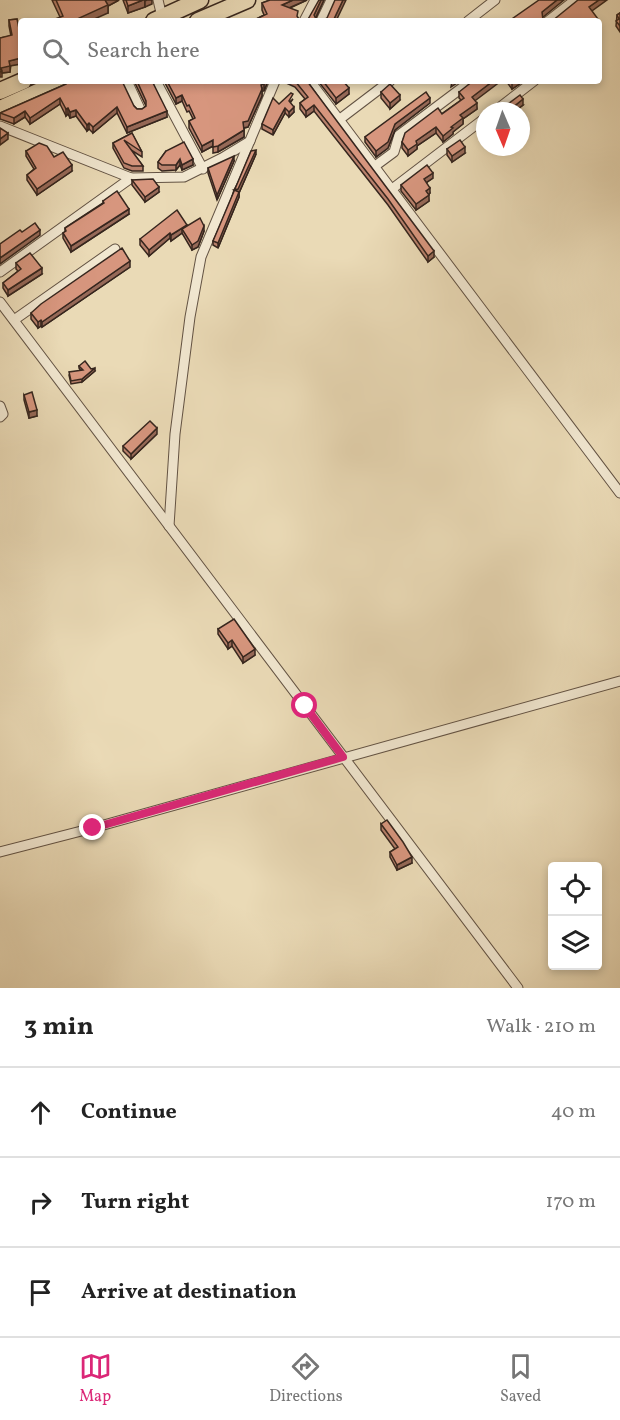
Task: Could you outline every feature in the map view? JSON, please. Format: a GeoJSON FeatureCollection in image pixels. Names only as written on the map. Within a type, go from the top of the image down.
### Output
{"type":"FeatureCollection","features":[{"type":"Feature","properties":{"kind":"highway"},"geometry":{"type":"LineString","coordinates":[[160,18],[200,0]]}},
{"type":"Feature","properties":{"kind":"highway"},"geometry":{"type":"LineString","coordinates":[[205,18],[247,0]]}},
{"type":"Feature","properties":{"kind":"highway"},"geometry":{"type":"LineString","coordinates":[[0,91],[18,83]]}},
{"type":"Feature","properties":{"kind":"highway"},"geometry":{"type":"LineString","coordinates":[[0,109],[55,84]]}},
{"type":"Feature","properties":{"kind":"street"},"geometry":{"type":"LineString","coordinates":[[158,0],[158,18]]}},
{"type":"Feature","properties":{"kind":"street"},"geometry":{"type":"LineString","coordinates":[[306,18],[315,0]]}},
{"type":"Feature","properties":{"kind":"street"},"geometry":{"type":"LineString","coordinates":[[322,18],[331,0]]}},
{"type":"Feature","properties":{"kind":"street"},"geometry":{"type":"LineString","coordinates":[[472,18],[495,0]]}},
{"type":"Feature","properties":{"kind":"street"},"geometry":{"type":"LineString","coordinates":[[552,18],[575,0]]}},
{"type":"Feature","properties":{"kind":"street"},"geometry":{"type":"LineString","coordinates":[[128,84],[140,110]]}},
{"type":"Feature","properties":{"kind":"street"},"geometry":{"type":"LineString","coordinates":[[158,84],[202,169]]}},
{"type":"Feature","properties":{"kind":"street"},"geometry":{"type":"LineString","coordinates":[[169,526],[175,434],[190,317],[201,257],[275,84]]}},
{"type":"Feature","properties":{"kind":"street"},"geometry":{"type":"LineString","coordinates":[[312,84],[620,493]]}},
{"type":"Feature","properties":{"kind":"street"},"geometry":{"type":"LineString","coordinates":[[340,119],[386,84]]}},
{"type":"Feature","properties":{"kind":"street"},"geometry":{"type":"LineString","coordinates":[[375,166],[394,152],[399,135],[467,84]]}},
{"type":"Feature","properties":{"kind":"street"},"geometry":{"type":"LineString","coordinates":[[507,102],[530,84]]}},
{"type":"Feature","properties":{"kind":"street"},"geometry":{"type":"LineString","coordinates":[[392,189],[476,125]]}},
{"type":"Feature","properties":{"kind":"street"},"geometry":{"type":"LineString","coordinates":[[0,126],[130,178],[184,177],[250,141]]}},
{"type":"Feature","properties":{"kind":"street"},"geometry":{"type":"LineString","coordinates":[[0,272],[130,178]]}},
{"type":"Feature","properties":{"kind":"street"},"geometry":{"type":"LineString","coordinates":[[14,320],[115,249]]}},
{"type":"Feature","properties":{"kind":"street"},"geometry":{"type":"LineString","coordinates":[[0,302],[518,988]]}},
{"type":"Feature","properties":{"kind":"street"},"geometry":{"type":"LineString","coordinates":[[0,405],[3,414],[0,417]]}},
{"type":"Feature","properties":{"kind":"street"},"geometry":{"type":"LineString","coordinates":[[0,852],[620,681]]}},
{"type":"Feature","properties":{"kind":"building"},"geometry":{"type":"Polygon","coordinates":[[[56,0],[105,0],[108,5],[79,18],[58,18],[63,16],[56,0]]]}},
{"type":"Feature","properties":{"kind":"building"},"geometry":{"type":"Polygon","coordinates":[[[126,0],[143,0],[128,6],[126,0]]]}},
{"type":"Feature","properties":{"kind":"building"},"geometry":{"type":"Polygon","coordinates":[[[270,0],[293,0],[282,5],[298,11],[298,18],[258,18],[267,14],[262,3],[270,0]]]}},
{"type":"Feature","properties":{"kind":"building"},"geometry":{"type":"Polygon","coordinates":[[[321,0],[314,15],[316,18],[309,18],[321,0]]]}},
{"type":"Feature","properties":{"kind":"building"},"geometry":{"type":"Polygon","coordinates":[[[335,0],[343,0],[334,18],[327,18],[335,0]]]}},
{"type":"Feature","properties":{"kind":"building"},"geometry":{"type":"Polygon","coordinates":[[[539,0],[557,0],[542,12],[543,18],[513,18],[539,0]]]}},
{"type":"Feature","properties":{"kind":"building"},"geometry":{"type":"Polygon","coordinates":[[[578,0],[599,0],[589,7],[597,18],[556,18],[578,0]]]}},
{"type":"Feature","properties":{"kind":"building"},"geometry":{"type":"Polygon","coordinates":[[[620,13],[620,26],[616,21],[620,13]]]}},
{"type":"Feature","properties":{"kind":"building"},"geometry":{"type":"Polygon","coordinates":[[[17,19],[18,59],[9,61],[10,66],[1,68],[0,72],[0,38],[12,35],[9,20],[17,19]]]}},
{"type":"Feature","properties":{"kind":"building"},"geometry":{"type":"Polygon","coordinates":[[[66,84],[123,84],[134,106],[142,109],[146,106],[146,101],[138,84],[154,84],[167,111],[127,127],[117,107],[93,127],[89,123],[87,125],[76,110],[70,112],[68,108],[66,109],[60,98],[30,118],[25,111],[14,118],[0,113],[66,84]]]}},
{"type":"Feature","properties":{"kind":"building"},"geometry":{"type":"Polygon","coordinates":[[[169,84],[264,84],[261,85],[262,89],[248,121],[243,122],[244,130],[213,147],[213,140],[202,146],[189,121],[195,118],[189,105],[187,106],[182,95],[176,98],[169,84]]]}},
{"type":"Feature","properties":{"kind":"building"},"geometry":{"type":"Polygon","coordinates":[[[297,84],[309,84],[434,251],[428,256],[388,199],[314,105],[306,111],[300,103],[308,97],[297,84]]]}},
{"type":"Feature","properties":{"kind":"building"},"geometry":{"type":"Polygon","coordinates":[[[325,84],[346,84],[349,88],[336,98],[325,84]]]}},
{"type":"Feature","properties":{"kind":"building"},"geometry":{"type":"Polygon","coordinates":[[[390,84],[400,95],[390,103],[381,92],[390,84]]]}},
{"type":"Feature","properties":{"kind":"building"},"geometry":{"type":"Polygon","coordinates":[[[469,84],[489,84],[472,97],[476,104],[460,115],[463,118],[451,127],[453,128],[443,136],[436,127],[416,141],[417,144],[408,150],[402,142],[405,133],[438,108],[442,114],[464,98],[459,92],[469,84]]]}},
{"type":"Feature","properties":{"kind":"building"},"geometry":{"type":"Polygon","coordinates":[[[426,92],[430,98],[395,124],[388,142],[376,151],[365,137],[426,92]]]}},
{"type":"Feature","properties":{"kind":"building"},"geometry":{"type":"Polygon","coordinates":[[[291,93],[293,94],[289,101],[294,107],[289,112],[285,108],[273,130],[262,124],[273,98],[279,104],[291,93]]]}},
{"type":"Feature","properties":{"kind":"building"},"geometry":{"type":"Polygon","coordinates":[[[520,95],[523,99],[519,102],[511,102],[520,95]]]}},
{"type":"Feature","properties":{"kind":"building"},"geometry":{"type":"Polygon","coordinates":[[[0,128],[8,133],[0,139],[0,128]]]}},
{"type":"Feature","properties":{"kind":"building"},"geometry":{"type":"Polygon","coordinates":[[[132,133],[142,152],[124,140],[143,166],[124,163],[113,143],[132,133]]]}},
{"type":"Feature","properties":{"kind":"building"},"geometry":{"type":"Polygon","coordinates":[[[460,140],[465,147],[452,156],[447,149],[460,140]]]}},
{"type":"Feature","properties":{"kind":"building"},"geometry":{"type":"Polygon","coordinates":[[[184,142],[193,159],[182,165],[180,159],[176,165],[162,165],[158,162],[166,151],[184,142]]]}},
{"type":"Feature","properties":{"kind":"building"},"geometry":{"type":"Polygon","coordinates":[[[39,143],[47,146],[54,157],[63,152],[72,165],[37,189],[27,175],[36,168],[26,151],[39,143]]]}},
{"type":"Feature","properties":{"kind":"building"},"geometry":{"type":"Polygon","coordinates":[[[256,150],[238,189],[235,190],[251,151],[256,150]]]}},
{"type":"Feature","properties":{"kind":"building"},"geometry":{"type":"Polygon","coordinates":[[[234,156],[217,195],[208,168],[234,156]]]}},
{"type":"Feature","properties":{"kind":"building"},"geometry":{"type":"Polygon","coordinates":[[[427,165],[433,173],[424,179],[430,188],[426,191],[429,195],[416,204],[401,185],[427,165]]]}},
{"type":"Feature","properties":{"kind":"building"},"geometry":{"type":"Polygon","coordinates":[[[153,179],[159,187],[145,197],[132,180],[153,179]]]}},
{"type":"Feature","properties":{"kind":"building"},"geometry":{"type":"Polygon","coordinates":[[[234,190],[239,192],[218,243],[213,241],[234,190]]]}},
{"type":"Feature","properties":{"kind":"building"},"geometry":{"type":"Polygon","coordinates":[[[117,191],[129,209],[71,246],[63,233],[66,231],[65,228],[104,203],[103,201],[117,191]]]}},
{"type":"Feature","properties":{"kind":"building"},"geometry":{"type":"Polygon","coordinates":[[[177,210],[187,225],[171,235],[170,233],[149,250],[140,239],[177,210]]]}},
{"type":"Feature","properties":{"kind":"building"},"geometry":{"type":"Polygon","coordinates":[[[200,218],[204,226],[198,241],[192,245],[182,229],[200,218]]]}},
{"type":"Feature","properties":{"kind":"building"},"geometry":{"type":"Polygon","coordinates":[[[35,223],[40,230],[0,258],[0,244],[35,223]]]}},
{"type":"Feature","properties":{"kind":"building"},"geometry":{"type":"Polygon","coordinates":[[[122,248],[130,261],[42,322],[41,320],[38,322],[31,313],[41,304],[122,248]]]}},
{"type":"Feature","properties":{"kind":"building"},"geometry":{"type":"Polygon","coordinates":[[[30,253],[42,268],[8,290],[3,283],[21,269],[16,263],[30,253]]]}},
{"type":"Feature","properties":{"kind":"building"},"geometry":{"type":"Polygon","coordinates":[[[85,361],[91,369],[95,368],[82,379],[71,381],[69,372],[83,370],[79,366],[85,361]]]}},
{"type":"Feature","properties":{"kind":"building"},"geometry":{"type":"Polygon","coordinates":[[[32,392],[37,410],[29,412],[24,395],[32,392]]]}},
{"type":"Feature","properties":{"kind":"building"},"geometry":{"type":"Polygon","coordinates":[[[150,421],[157,428],[131,454],[123,446],[150,421]]]}},
{"type":"Feature","properties":{"kind":"building"},"geometry":{"type":"Polygon","coordinates":[[[234,619],[255,649],[243,657],[232,640],[228,643],[218,629],[234,619]]]}},
{"type":"Feature","properties":{"kind":"building"},"geometry":{"type":"Polygon","coordinates":[[[387,820],[412,857],[397,865],[390,852],[398,847],[381,824],[387,820]]]}},
{"type":"Feature","properties":{"kind":"route"},"geometry":{"type":"LineString","coordinates":[[93,828],[343,757],[305,706]]}}]}
